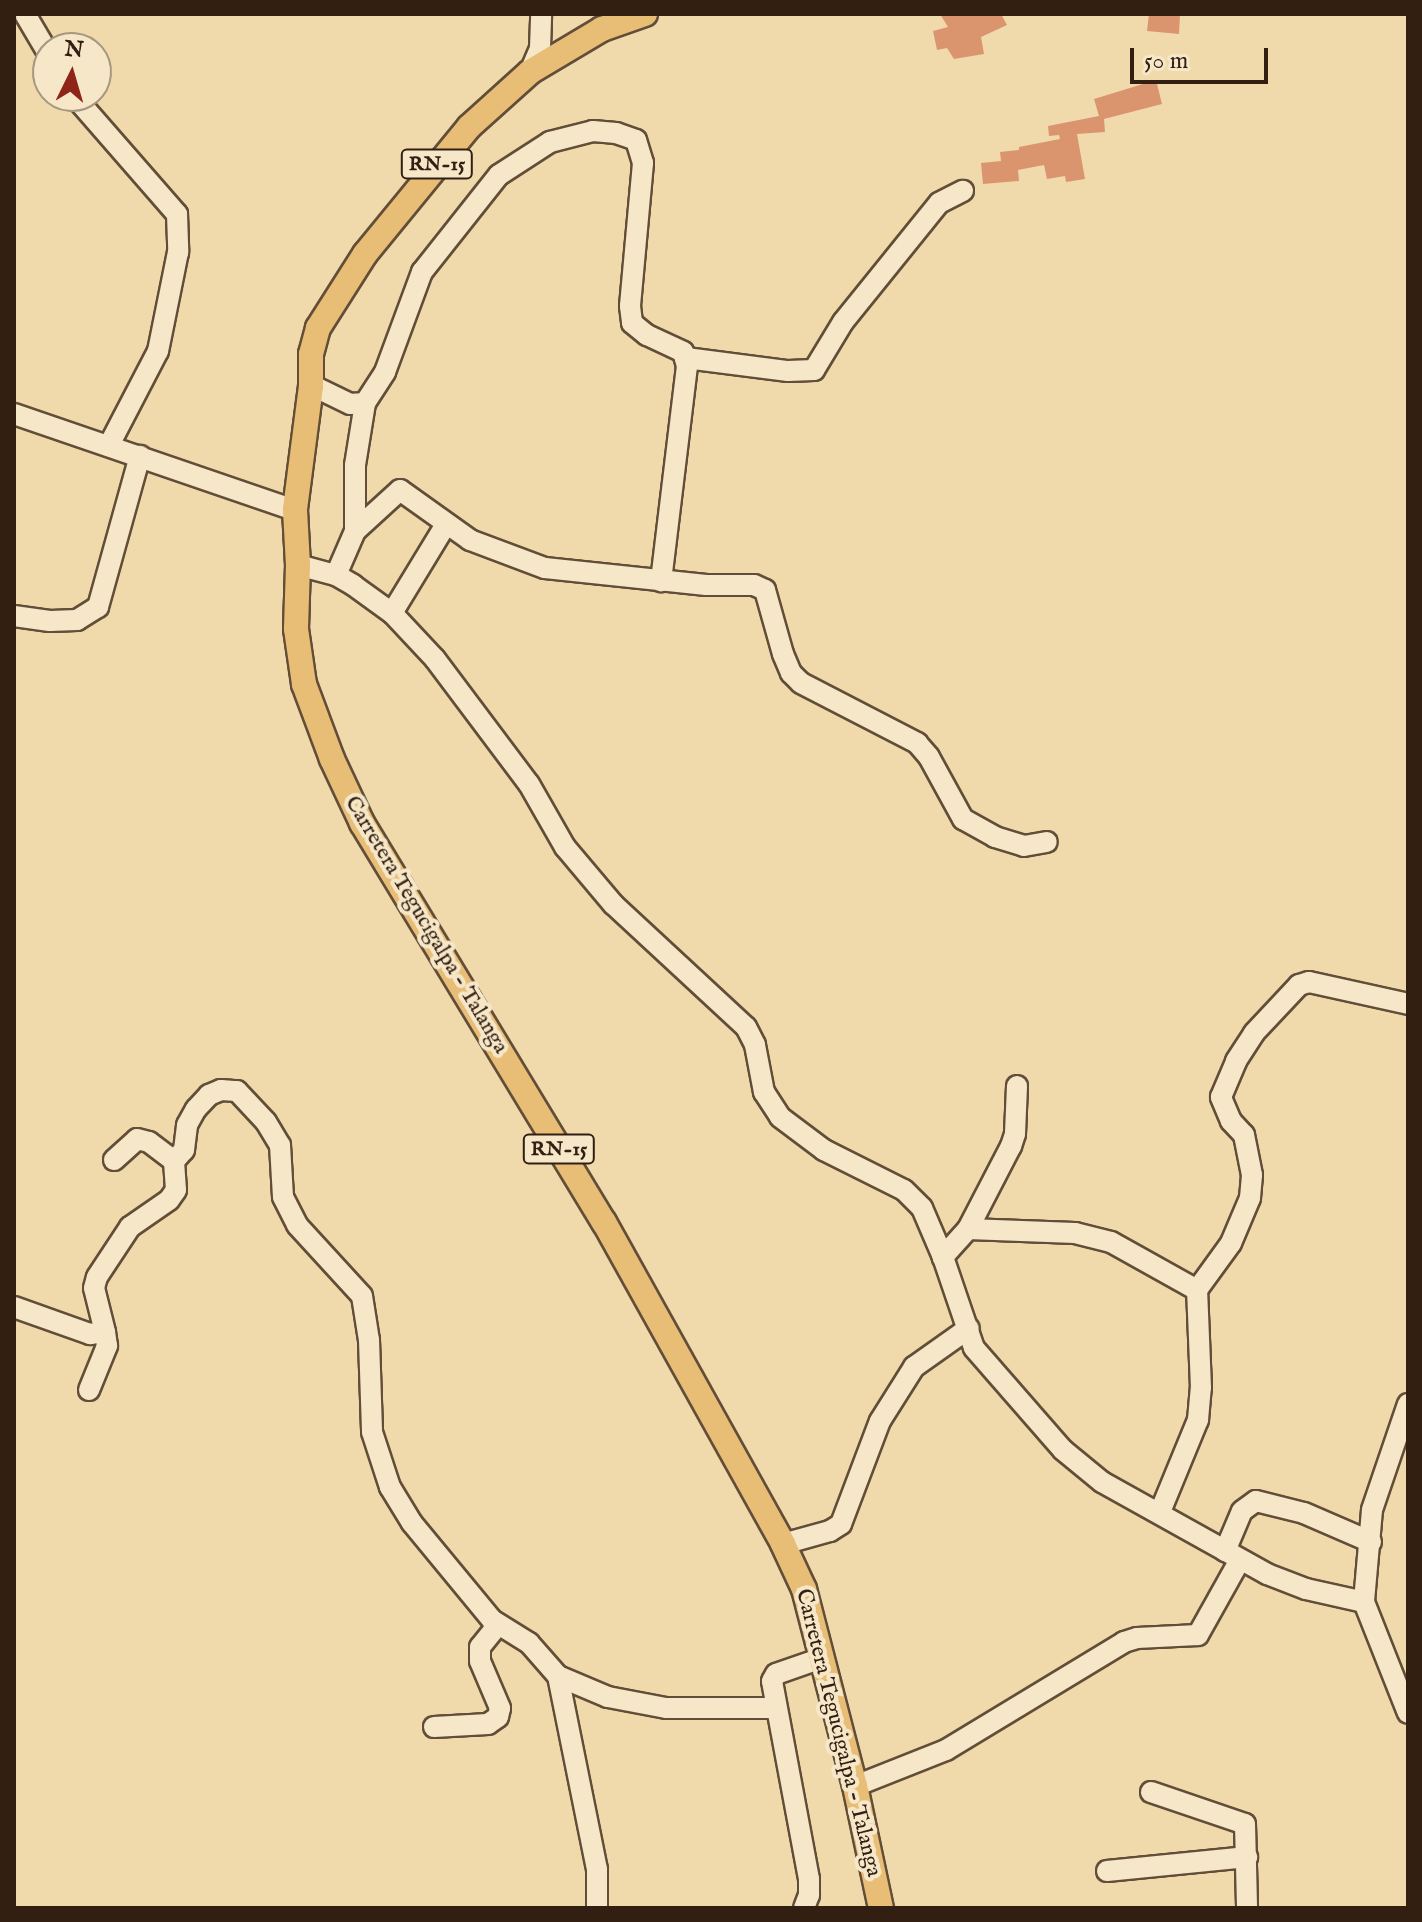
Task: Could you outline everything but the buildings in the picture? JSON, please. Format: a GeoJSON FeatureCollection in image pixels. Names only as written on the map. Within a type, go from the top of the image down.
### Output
{"type":"FeatureCollection","features":[{"type":"Feature","properties":{"kind":"main road","name":"Carretera Tegucigalpa - Talanga"},"geometry":{"type":"LineString","coordinates":[[645,14],[602,29],[530,72],[469,127],[365,254],[318,328],[311,354],[311,385],[295,510],[298,565],[296,629],[304,684],[332,759],[362,823],[604,1222],[783,1544],[804,1589],[855,1786],[881,1908]]}},
{"type":"Feature","properties":{"kind":"street"},"geometry":{"type":"LineString","coordinates":[[25,14],[36,32]]}},
{"type":"Feature","properties":{"kind":"street"},"geometry":{"type":"LineString","coordinates":[[530,72],[540,48],[541,14]]}},
{"type":"Feature","properties":{"kind":"street"},"geometry":{"type":"LineString","coordinates":[[88,112],[177,214],[178,252],[158,351],[109,445]]}},
{"type":"Feature","properties":{"kind":"street"},"geometry":{"type":"LineString","coordinates":[[336,575],[355,531],[355,465],[365,403],[385,372],[422,272],[499,175],[550,142],[593,131],[616,133],[636,140],[643,163],[630,306],[632,323],[647,335],[683,352],[686,358],[661,581]]}},
{"type":"Feature","properties":{"kind":"street"},"geometry":{"type":"LineString","coordinates":[[686,358],[788,371],[814,370],[843,322],[939,203],[963,191]]}},
{"type":"Feature","properties":{"kind":"street"},"geometry":{"type":"LineString","coordinates":[[311,385],[350,404],[365,403]]}},
{"type":"Feature","properties":{"kind":"street"},"geometry":{"type":"LineString","coordinates":[[14,414],[295,510]]}},
{"type":"Feature","properties":{"kind":"street"},"geometry":{"type":"LineString","coordinates":[[14,616],[50,621],[77,620],[98,607],[140,456]]}},
{"type":"Feature","properties":{"kind":"street"},"geometry":{"type":"LineString","coordinates":[[355,531],[400,490],[407,492],[445,526],[470,540],[545,568],[661,581],[754,585],[765,590],[783,654],[791,673],[801,683],[917,743],[929,757],[963,819],[995,837],[1024,846],[1047,842]]}},
{"type":"Feature","properties":{"kind":"street"},"geometry":{"type":"LineString","coordinates":[[392,613],[445,526]]}},
{"type":"Feature","properties":{"kind":"street"},"geometry":{"type":"LineString","coordinates":[[298,565],[336,575],[392,613],[483,719],[529,784],[565,847],[613,904],[746,1027],[755,1045],[764,1092],[780,1117],[824,1150],[904,1190],[922,1208],[943,1257],[952,1291],[969,1328],[974,1348],[1063,1450],[1102,1482],[1232,1555],[1306,1589],[1364,1602]]}},
{"type":"Feature","properties":{"kind":"street"},"geometry":{"type":"LineString","coordinates":[[1160,1512],[1198,1420],[1201,1388],[1197,1290],[1231,1243],[1250,1198],[1252,1175],[1244,1135],[1231,1121],[1221,1097],[1236,1061],[1254,1033],[1299,985],[1309,982],[1408,1004]]}},
{"type":"Feature","properties":{"kind":"street"},"geometry":{"type":"LineString","coordinates":[[943,1257],[968,1229],[1015,1134],[1017,1086]]}},
{"type":"Feature","properties":{"kind":"street"},"geometry":{"type":"LineString","coordinates":[[89,1390],[107,1346],[94,1288],[97,1277],[130,1227],[169,1200],[176,1190],[174,1161],[184,1150],[187,1125],[196,1109],[209,1095],[221,1090],[237,1091],[266,1122],[280,1145],[283,1197],[297,1225],[362,1296],[369,1340],[372,1432],[390,1487],[412,1523],[498,1625],[529,1643],[558,1676],[638,1705],[776,1708]]}},
{"type":"Feature","properties":{"kind":"street"},"geometry":{"type":"LineString","coordinates":[[114,1160],[137,1139],[149,1142],[174,1161]]}},
{"type":"Feature","properties":{"kind":"street"},"geometry":{"type":"LineString","coordinates":[[968,1229],[1075,1233],[1111,1242],[1197,1290]]}},
{"type":"Feature","properties":{"kind":"street"},"geometry":{"type":"LineString","coordinates":[[14,1307],[90,1334],[105,1332]]}},
{"type":"Feature","properties":{"kind":"street"},"geometry":{"type":"LineString","coordinates":[[783,1544],[830,1531],[841,1524],[880,1421],[914,1367],[969,1328]]}},
{"type":"Feature","properties":{"kind":"street"},"geometry":{"type":"LineString","coordinates":[[1408,1404],[1378,1485],[1364,1602],[1408,1713]]}},
{"type":"Feature","properties":{"kind":"street"},"geometry":{"type":"LineString","coordinates":[[855,1786],[946,1750],[1124,1642],[1137,1638],[1198,1635],[1232,1555],[1242,1511],[1256,1501],[1304,1513],[1371,1542]]}},
{"type":"Feature","properties":{"kind":"street"},"geometry":{"type":"LineString","coordinates":[[434,1727],[488,1724],[498,1717],[500,1708],[480,1661],[480,1647],[498,1625]]}},
{"type":"Feature","properties":{"kind":"street"},"geometry":{"type":"LineString","coordinates":[[804,1908],[809,1895],[809,1879],[771,1688],[776,1674],[822,1658]]}},
{"type":"Feature","properties":{"kind":"street"},"geometry":{"type":"LineString","coordinates":[[558,1676],[597,1869],[597,1908]]}},
{"type":"Feature","properties":{"kind":"street"},"geometry":{"type":"LineString","coordinates":[[1151,1792],[1245,1824],[1247,1908]]}},
{"type":"Feature","properties":{"kind":"street"},"geometry":{"type":"LineString","coordinates":[[1107,1871],[1247,1857]]}}]}
